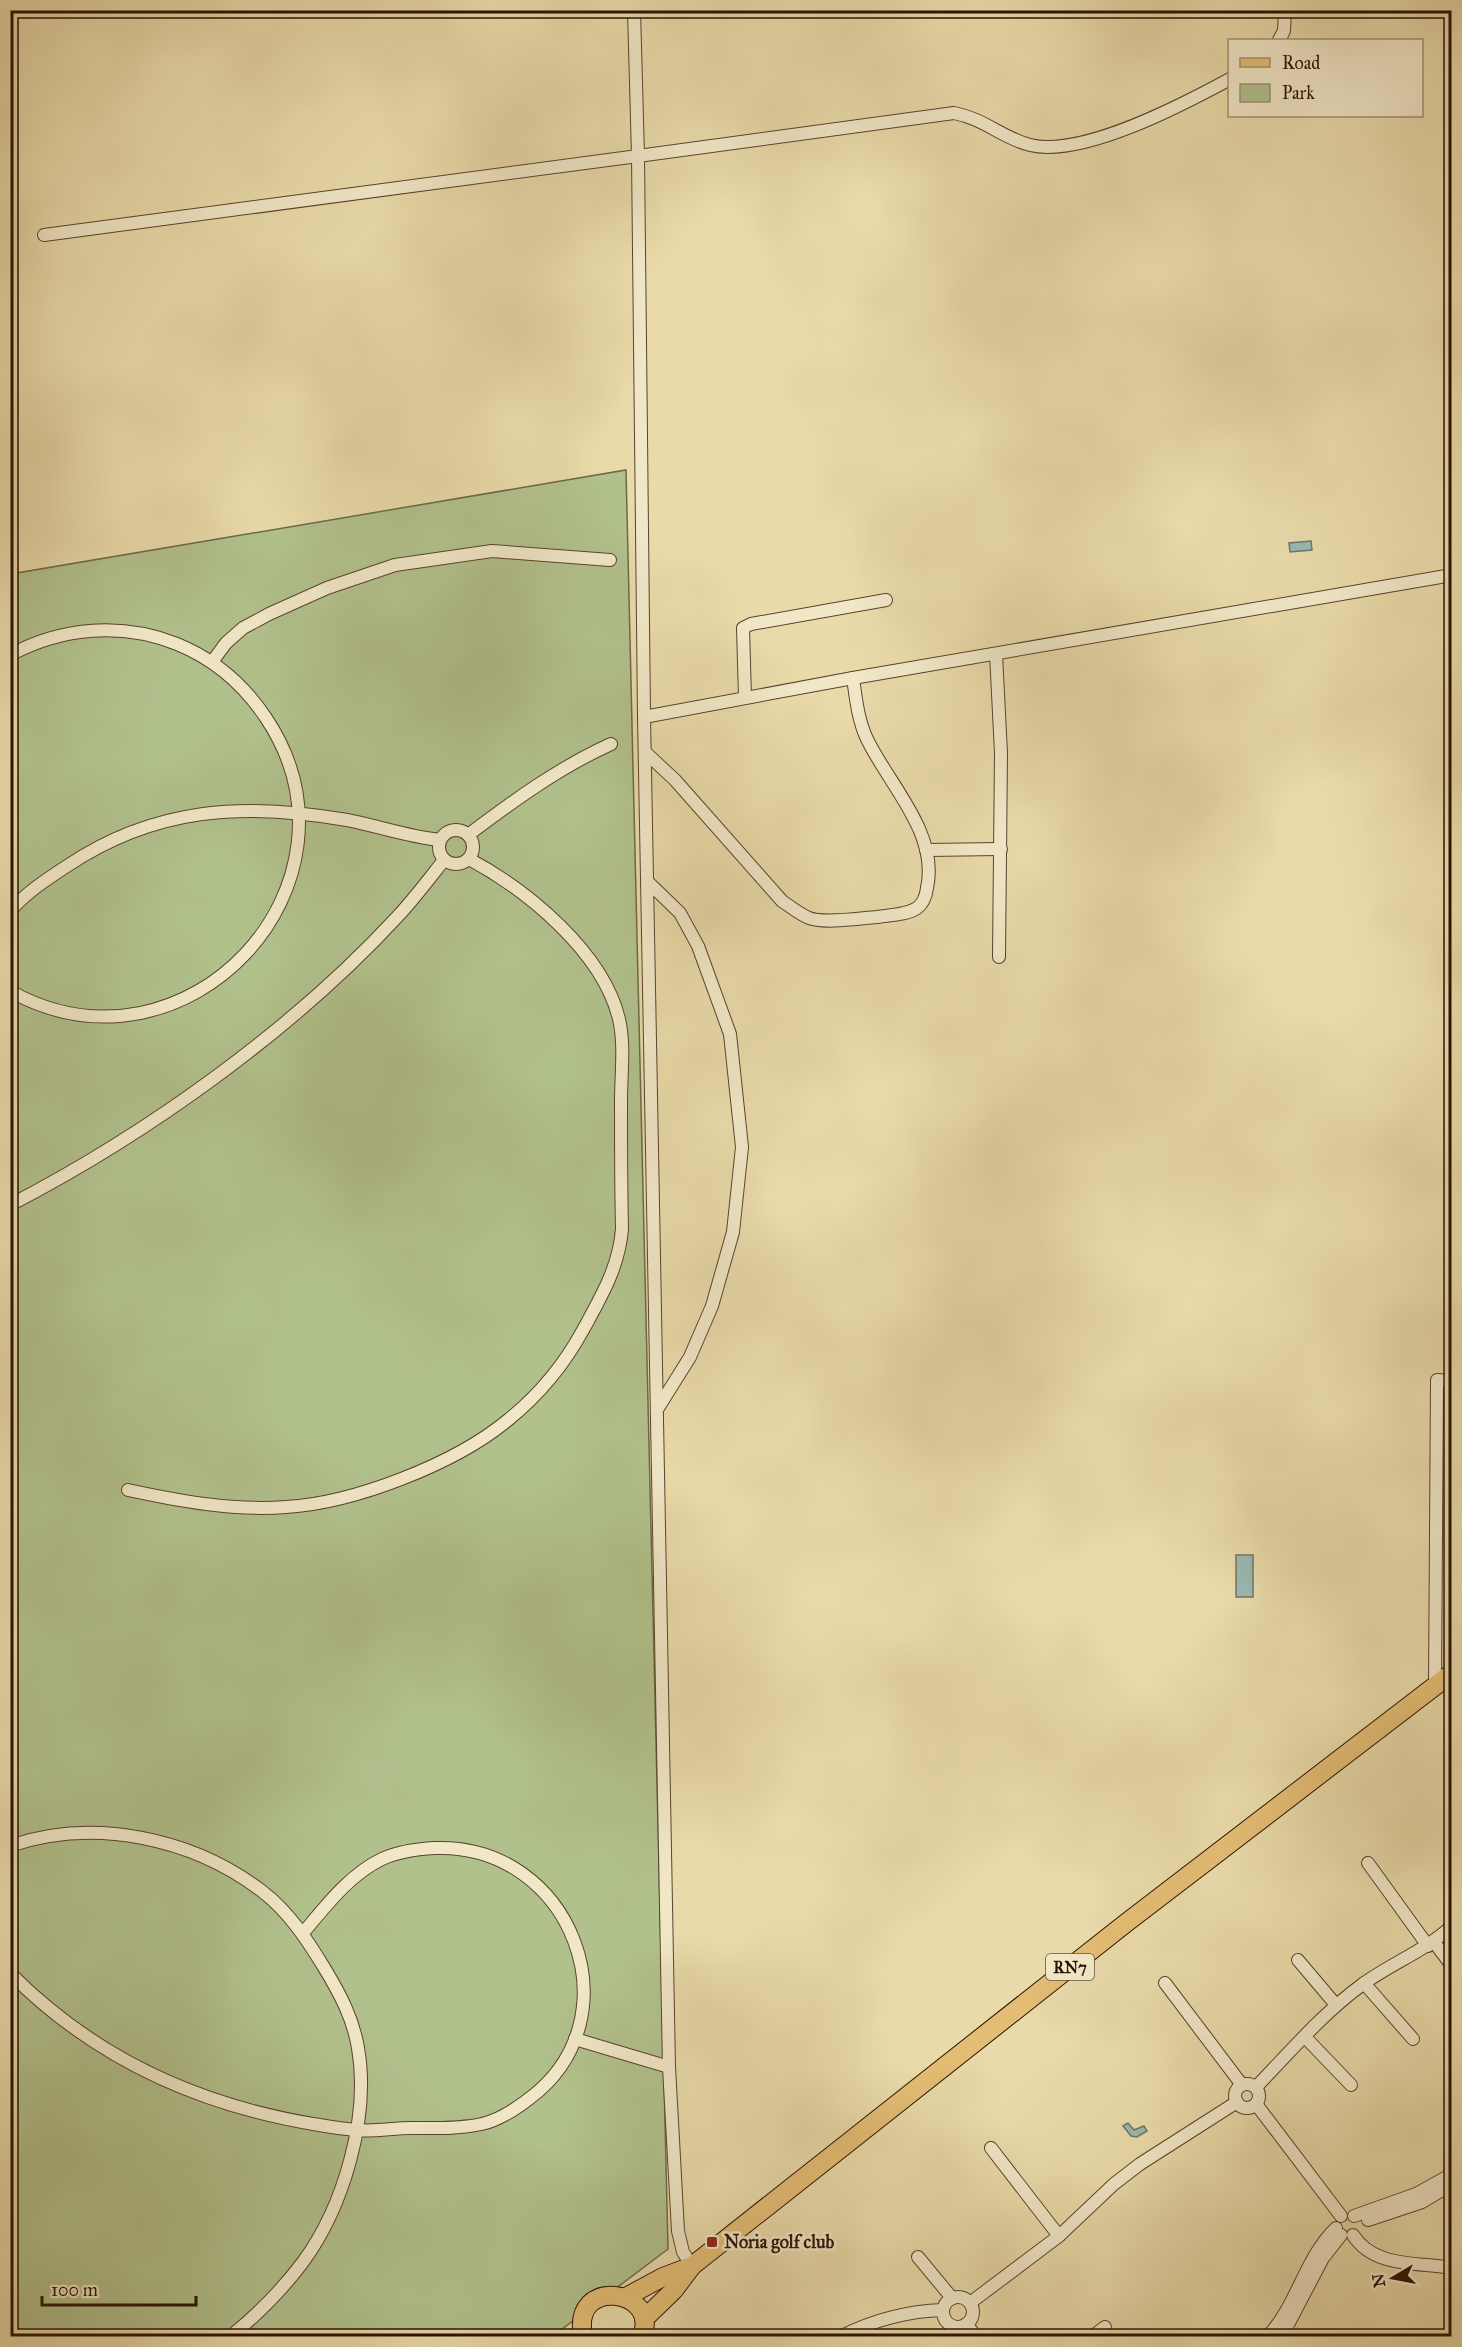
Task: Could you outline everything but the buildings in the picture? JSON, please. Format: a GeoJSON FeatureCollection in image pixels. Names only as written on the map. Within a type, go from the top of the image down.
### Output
{"type":"FeatureCollection","features":[{"type":"Feature","properties":{"kind":"main road","name":"RN7"},"geometry":{"type":"LineString","coordinates":[[643,2328],[692,2266],[1117,1930],[1452,1673]]}},
{"type":"Feature","properties":{"kind":"main road","name":"RN7"},"geometry":{"type":"LineString","coordinates":[[626,2297],[663,2277],[692,2266]]}},
{"type":"Feature","properties":{"kind":"main road","name":"RN7"},"geometry":{"type":"LineString","coordinates":[[580,2333],[588,2307],[596,2300],[616,2295],[626,2297],[640,2310],[643,2328]]}},
{"type":"Feature","properties":{"kind":"street"},"geometry":{"type":"LineString","coordinates":[[634,10],[638,156],[644,717],[669,2067],[678,2231],[683,2252],[692,2266]]}},
{"type":"Feature","properties":{"kind":"street"},"geometry":{"type":"LineString","coordinates":[[1280,39],[1284,31],[1285,10]]}},
{"type":"Feature","properties":{"kind":"street"},"geometry":{"type":"LineString","coordinates":[[45,235],[954,113],[972,116],[1029,145],[1056,146],[1084,141],[1133,126],[1228,80]]}},
{"type":"Feature","properties":{"kind":"street"},"geometry":{"type":"LineString","coordinates":[[212,662],[234,635],[270,614],[327,588],[396,565],[492,551],[610,560]]}},
{"type":"Feature","properties":{"kind":"street"},"geometry":{"type":"LineString","coordinates":[[644,717],[853,678],[1452,575]]}},
{"type":"Feature","properties":{"kind":"street"},"geometry":{"type":"LineString","coordinates":[[745,698],[743,628],[751,624],[886,600]]}},
{"type":"Feature","properties":{"kind":"street"},"geometry":{"type":"LineString","coordinates":[[10,655],[52,637],[107,630],[162,638],[212,662],[236,681],[256,703],[273,728],[291,774],[297,814],[297,844],[291,874],[276,912],[248,954],[201,992],[144,1013],[114,1017],[84,1016],[54,1010],[10,991]]}},
{"type":"Feature","properties":{"kind":"street"},"geometry":{"type":"LineString","coordinates":[[996,654],[1001,753],[999,957]]}},
{"type":"Feature","properties":{"kind":"street"},"geometry":{"type":"LineString","coordinates":[[645,752],[675,780],[783,901],[811,919],[875,917],[914,910],[923,902],[928,886],[926,850],[909,810],[866,737],[859,716],[853,678]]}},
{"type":"Feature","properties":{"kind":"street"},"geometry":{"type":"LineString","coordinates":[[468,835],[523,795],[591,753],[611,744]]}},
{"type":"Feature","properties":{"kind":"street"},"geometry":{"type":"LineString","coordinates":[[10,911],[38,885],[93,849],[150,824],[217,813],[261,811],[347,820],[440,840]]}},
{"type":"Feature","properties":{"kind":"street"},"geometry":{"type":"LineString","coordinates":[[460,830],[468,835],[474,849],[469,859],[457,865],[444,860],[439,850],[440,840],[451,831],[460,830]]}},
{"type":"Feature","properties":{"kind":"street"},"geometry":{"type":"LineString","coordinates":[[926,850],[1001,849]]}},
{"type":"Feature","properties":{"kind":"street"},"geometry":{"type":"LineString","coordinates":[[128,1490],[190,1502],[240,1507],[285,1507],[327,1502],[366,1492],[417,1472],[490,1432],[507,1421],[531,1399],[567,1358],[607,1286],[620,1250],[622,1229],[622,1039],[616,1010],[595,970],[572,939],[520,892],[498,875],[469,859]]}},
{"type":"Feature","properties":{"kind":"street"},"geometry":{"type":"LineString","coordinates":[[10,1205],[115,1144],[213,1078],[286,1023],[399,916],[444,860]]}},
{"type":"Feature","properties":{"kind":"street"},"geometry":{"type":"LineString","coordinates":[[648,882],[680,913],[709,973],[730,1034],[742,1147],[733,1232],[712,1306],[690,1357],[657,1409]]}},
{"type":"Feature","properties":{"kind":"street"},"geometry":{"type":"LineString","coordinates":[[1435,1686],[1437,1380],[1452,1381]]}},
{"type":"Feature","properties":{"kind":"street"},"geometry":{"type":"LineString","coordinates":[[10,1846],[35,1838],[89,1832],[131,1836],[172,1845],[225,1865],[265,1893],[303,1933],[346,2004],[358,2047],[362,2092],[358,2131],[336,2203],[304,2261],[261,2311],[231,2337]]}},
{"type":"Feature","properties":{"kind":"street"},"geometry":{"type":"LineString","coordinates":[[10,1973],[57,2014],[109,2051],[154,2076],[203,2098],[265,2116],[358,2131],[484,2124],[514,2110],[544,2088],[564,2063],[575,2039],[581,2012],[582,1974],[574,1936],[555,1904],[528,1875],[496,1858],[459,1847],[415,1849],[382,1858],[359,1873],[303,1933]]}},
{"type":"Feature","properties":{"kind":"street"},"geometry":{"type":"LineString","coordinates":[[1368,1863],[1431,1944],[1452,1966]]}},
{"type":"Feature","properties":{"kind":"street"},"geometry":{"type":"LineString","coordinates":[[1256,2087],[1336,2005],[1364,1983],[1431,1944],[1452,1926]]}},
{"type":"Feature","properties":{"kind":"street"},"geometry":{"type":"LineString","coordinates":[[1298,1960],[1336,2005]]}},
{"type":"Feature","properties":{"kind":"street"},"geometry":{"type":"LineString","coordinates":[[1166,1983],[1242,2085],[1256,2087]]}},
{"type":"Feature","properties":{"kind":"street"},"geometry":{"type":"LineString","coordinates":[[1364,1983],[1413,2039]]}},
{"type":"Feature","properties":{"kind":"street"},"geometry":{"type":"LineString","coordinates":[[1305,2037],[1351,2085]]}},
{"type":"Feature","properties":{"kind":"street"},"geometry":{"type":"LineString","coordinates":[[575,2039],[669,2067]]}},
{"type":"Feature","properties":{"kind":"street"},"geometry":{"type":"LineString","coordinates":[[1242,2085],[1235,2093],[1237,2102],[1244,2107],[1256,2104]]}},
{"type":"Feature","properties":{"kind":"street"},"geometry":{"type":"LineString","coordinates":[[1256,2087],[1259,2094],[1256,2104]]}},
{"type":"Feature","properties":{"kind":"street"},"geometry":{"type":"LineString","coordinates":[[970,2303],[1059,2236],[1114,2184],[1140,2164],[1237,2102]]}},
{"type":"Feature","properties":{"kind":"street"},"geometry":{"type":"LineString","coordinates":[[1256,2104],[1343,2228],[1370,2253],[1392,2262],[1452,2268]]}},
{"type":"Feature","properties":{"kind":"street"},"geometry":{"type":"LineString","coordinates":[[991,2148],[1059,2236]]}},
{"type":"Feature","properties":{"kind":"street"},"geometry":{"type":"LineString","coordinates":[[1268,2337],[1284,2333],[1323,2258],[1343,2228],[1416,2194],[1452,2174]]}},
{"type":"Feature","properties":{"kind":"street"},"geometry":{"type":"LineString","coordinates":[[1343,2228],[1356,2220],[1422,2202],[1452,2184]]}},
{"type":"Feature","properties":{"kind":"street"},"geometry":{"type":"LineString","coordinates":[[918,2256],[952,2298]]}},
{"type":"Feature","properties":{"kind":"street"},"geometry":{"type":"LineString","coordinates":[[952,2298],[964,2298],[970,2303],[972,2313],[966,2324]]}},
{"type":"Feature","properties":{"kind":"street"},"geometry":{"type":"LineString","coordinates":[[842,2337],[859,2327],[896,2315],[943,2310],[952,2298]]}},
{"type":"Feature","properties":{"kind":"street"},"geometry":{"type":"LineString","coordinates":[[943,2310],[946,2321],[951,2325],[966,2324]]}},
{"type":"Feature","properties":{"kind":"street"},"geometry":{"type":"LineString","coordinates":[[966,2324],[976,2337]]}},
{"type":"Feature","properties":{"kind":"street"},"geometry":{"type":"LineString","coordinates":[[1093,2337],[1105,2327]]}},
{"type":"Feature","properties":{"kind":"green space"},"geometry":{"type":"Polygon","coordinates":[[[626,470],[668,2249],[553,2336],[11,2336],[11,574],[626,470]]]}},
{"type":"Feature","properties":{"kind":"water"},"geometry":{"type":"Polygon","coordinates":[[[1311,541],[1312,550],[1290,552],[1289,543],[1311,541]]]}},
{"type":"Feature","properties":{"kind":"water"},"geometry":{"type":"Polygon","coordinates":[[[1236,1555],[1253,1555],[1253,1597],[1236,1597],[1236,1555]]]}},
{"type":"Feature","properties":{"kind":"water"},"geometry":{"type":"Polygon","coordinates":[[[1128,2123],[1134,2130],[1144,2126],[1147,2131],[1137,2137],[1131,2136],[1123,2126],[1128,2123]]]}},
{"type":"Feature","properties":{"kind":"place","name":"Noria golf club"},"geometry":{"type":"Point","coordinates":[712,2242]}}]}
